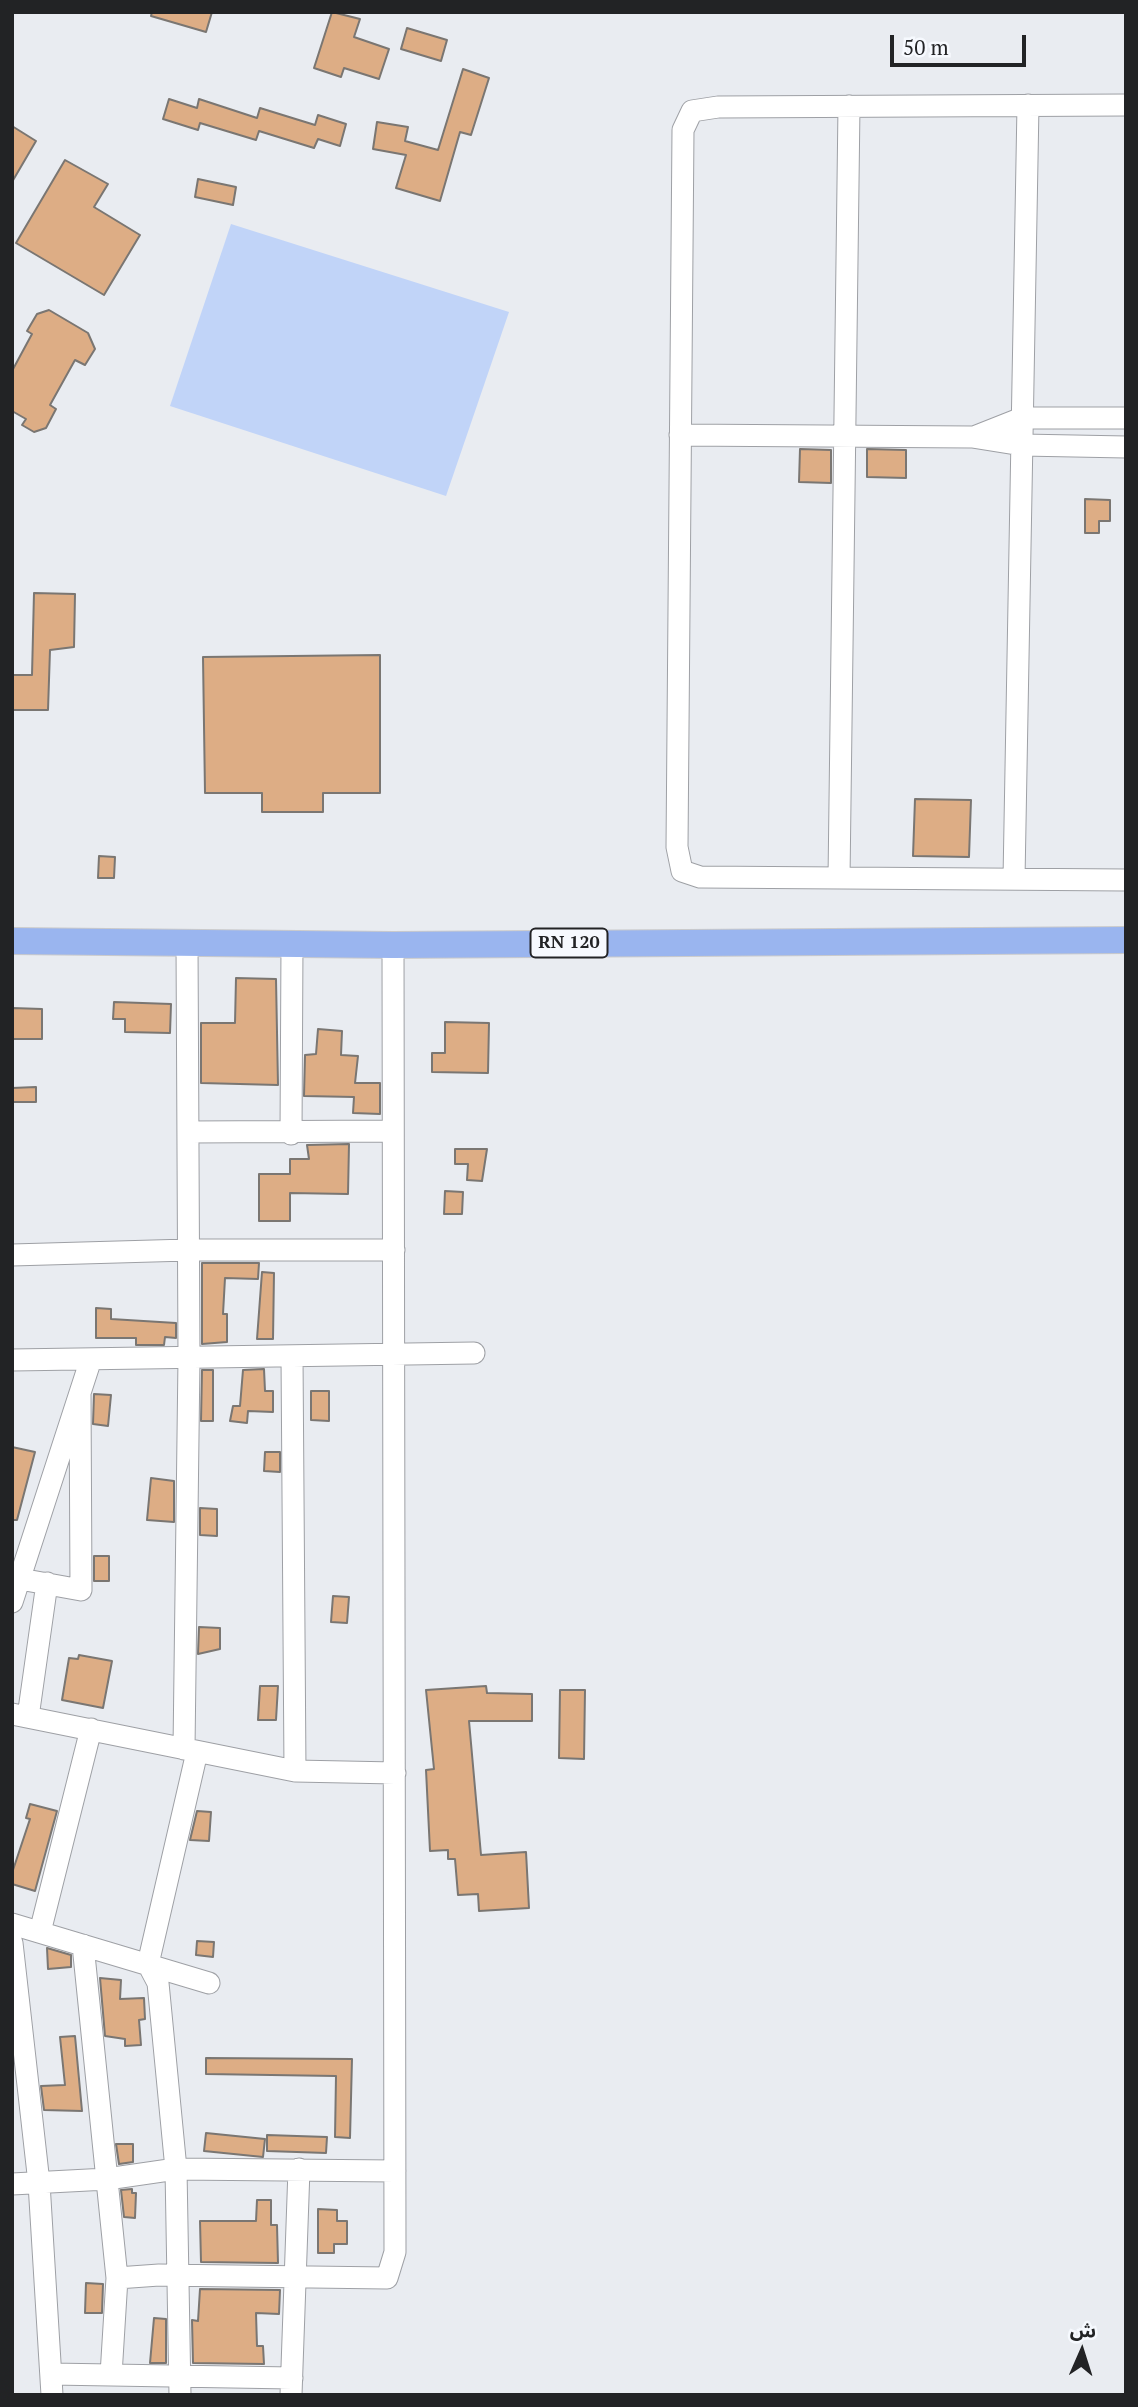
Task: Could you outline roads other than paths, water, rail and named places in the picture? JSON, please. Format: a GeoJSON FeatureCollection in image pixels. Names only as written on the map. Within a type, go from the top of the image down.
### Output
{"type":"FeatureCollection","features":[{"type":"Feature","properties":{"kind":"main road","name":"RN 120"},"geometry":{"type":"LineString","coordinates":[[12,941],[393,945],[1126,940]]}},
{"type":"Feature","properties":{"kind":"street"},"geometry":{"type":"LineString","coordinates":[[1126,104],[718,107],[692,111],[683,130],[677,846],[682,871],[700,877],[1126,880]]}},
{"type":"Feature","properties":{"kind":"street"},"geometry":{"type":"LineString","coordinates":[[1014,879],[1028,105]]}},
{"type":"Feature","properties":{"kind":"street"},"geometry":{"type":"LineString","coordinates":[[839,878],[849,106]]}},
{"type":"Feature","properties":{"kind":"street"},"geometry":{"type":"LineString","coordinates":[[972,437],[1023,418],[1126,418]]}},
{"type":"Feature","properties":{"kind":"street"},"geometry":{"type":"LineString","coordinates":[[680,435],[972,437],[1022,445],[1126,447]]}},
{"type":"Feature","properties":{"kind":"street"},"geometry":{"type":"LineString","coordinates":[[180,2386],[176,2169],[158,1983],[148,1964],[191,1750],[187,943]]}},
{"type":"Feature","properties":{"kind":"street"},"geometry":{"type":"LineString","coordinates":[[291,1134],[292,944]]}},
{"type":"Feature","properties":{"kind":"street"},"geometry":{"type":"LineString","coordinates":[[117,2278],[387,2278],[395,2252],[393,945]]}},
{"type":"Feature","properties":{"kind":"street"},"geometry":{"type":"LineString","coordinates":[[188,1132],[291,1134],[393,1131]]}},
{"type":"Feature","properties":{"kind":"street"},"geometry":{"type":"LineString","coordinates":[[12,1255],[188,1250],[394,1250]]}},
{"type":"Feature","properties":{"kind":"street"},"geometry":{"type":"LineString","coordinates":[[12,1360],[474,1353]]}},
{"type":"Feature","properties":{"kind":"street"},"geometry":{"type":"LineString","coordinates":[[292,1356],[295,1771]]}},
{"type":"Feature","properties":{"kind":"street"},"geometry":{"type":"LineString","coordinates":[[12,1602],[91,1359]]}},
{"type":"Feature","properties":{"kind":"street"},"geometry":{"type":"LineString","coordinates":[[20,1579],[81,1590],[80,1393]]}},
{"type":"Feature","properties":{"kind":"street"},"geometry":{"type":"LineString","coordinates":[[47,1584],[20,1715],[295,1771],[395,1773]]}},
{"type":"Feature","properties":{"kind":"street"},"geometry":{"type":"LineString","coordinates":[[40,1932],[91,1730]]}},
{"type":"Feature","properties":{"kind":"street"},"geometry":{"type":"LineString","coordinates":[[12,1924],[209,1983]]}},
{"type":"Feature","properties":{"kind":"street"},"geometry":{"type":"LineString","coordinates":[[12,1943],[39,2183],[52,2384],[111,2375],[180,2386],[291,2387],[299,2169]]}},
{"type":"Feature","properties":{"kind":"street"},"geometry":{"type":"LineString","coordinates":[[83,1945],[117,2278],[111,2375]]}},
{"type":"Feature","properties":{"kind":"street"},"geometry":{"type":"LineString","coordinates":[[12,2184],[107,2179],[176,2169],[395,2171]]}}]}
